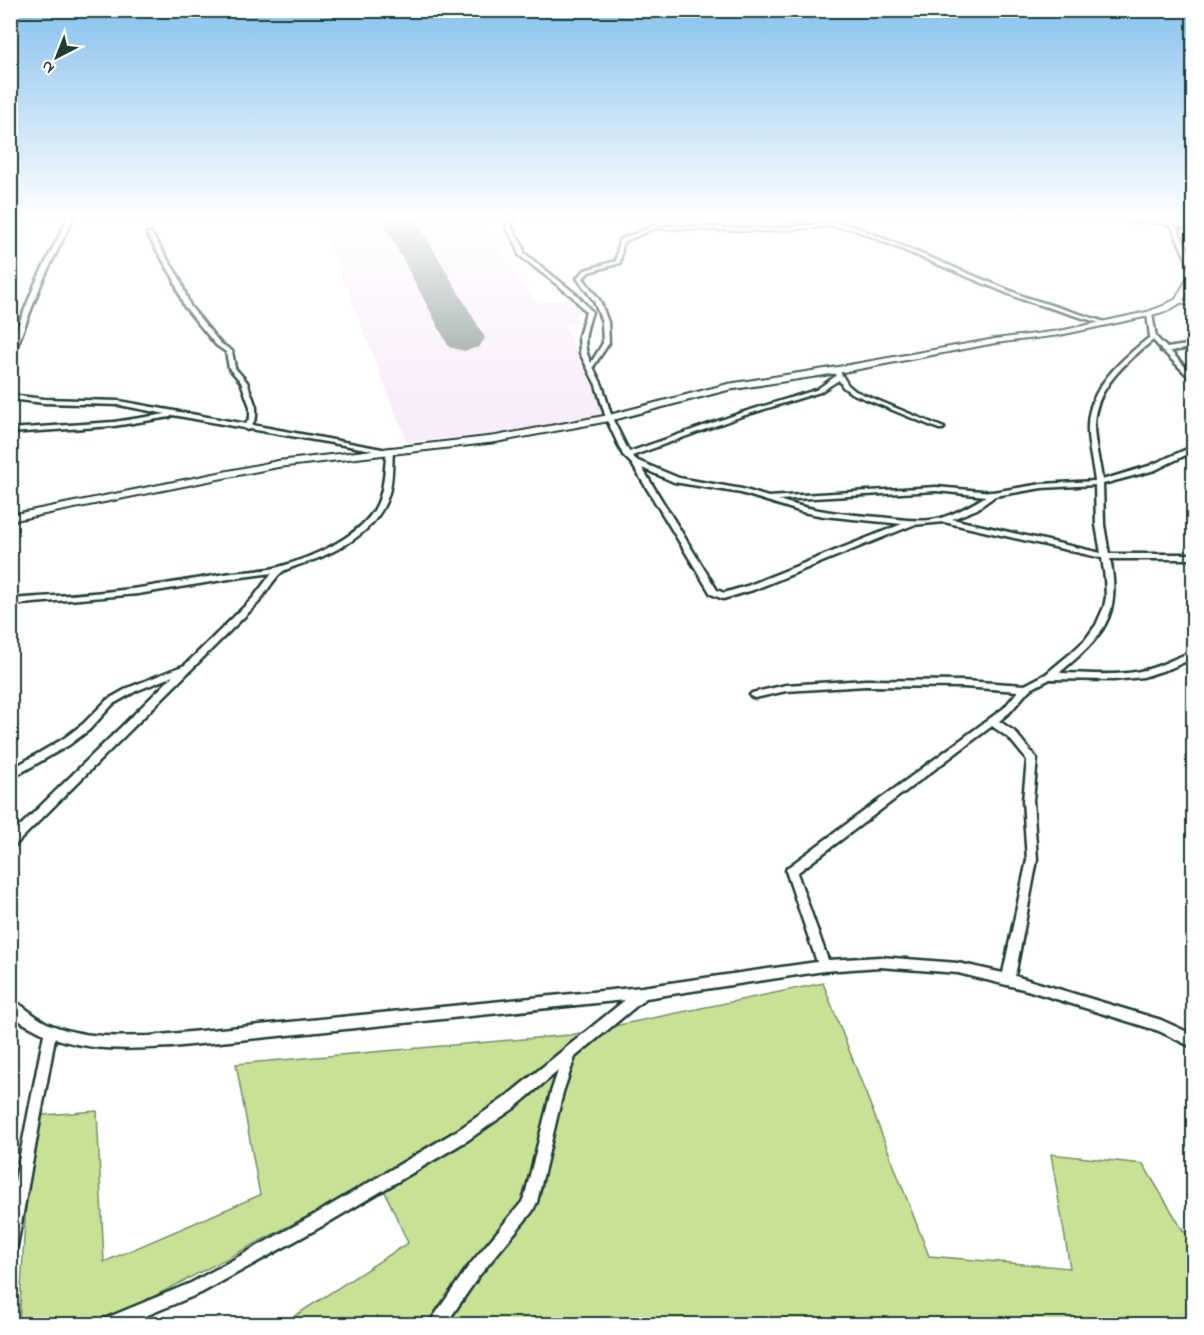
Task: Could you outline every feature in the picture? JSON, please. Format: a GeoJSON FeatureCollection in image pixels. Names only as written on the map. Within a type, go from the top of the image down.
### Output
{"type":"FeatureCollection","features":[{"type":"Feature","properties":{"kind":"street"},"geometry":{"type":"LineString","coordinates":[[10,356],[41,278]]}},
{"type":"Feature","properties":{"kind":"street"},"geometry":{"type":"LineString","coordinates":[[176,278],[187,306],[218,344],[229,351],[232,368],[244,382],[253,407],[253,417],[248,428]]}},
{"type":"Feature","properties":{"kind":"street"},"geometry":{"type":"LineString","coordinates":[[552,278],[575,296],[589,312],[582,336],[583,353],[591,366],[609,418],[627,455],[635,464],[718,595],[750,588],[912,523]]}},
{"type":"Feature","properties":{"kind":"street"},"geometry":{"type":"LineString","coordinates":[[580,278],[602,306],[606,319],[606,344],[599,350],[591,366]]}},
{"type":"Feature","properties":{"kind":"street"},"geometry":{"type":"LineString","coordinates":[[978,278],[1023,298],[1105,323]]}},
{"type":"Feature","properties":{"kind":"street"},"geometry":{"type":"LineString","coordinates":[[10,518],[278,464],[496,439],[609,418],[728,387],[839,374],[1105,323],[1149,314],[1179,300],[1193,278]]}},
{"type":"Feature","properties":{"kind":"street"},"geometry":{"type":"LineString","coordinates":[[1179,300],[1194,306]]}},
{"type":"Feature","properties":{"kind":"street"},"geometry":{"type":"LineString","coordinates":[[1149,314],[1153,338],[1194,380]]}},
{"type":"Feature","properties":{"kind":"street"},"geometry":{"type":"LineString","coordinates":[[824,966],[791,871],[1007,710],[1026,688],[1049,676],[1086,647],[1105,616],[1110,583],[1101,537],[1099,483],[1092,451],[1090,423],[1093,409],[1113,375],[1137,350],[1153,338]]}},
{"type":"Feature","properties":{"kind":"street"},"geometry":{"type":"LineString","coordinates":[[1163,350],[1194,346]]}},
{"type":"Feature","properties":{"kind":"street"},"geometry":{"type":"LineString","coordinates":[[839,374],[845,386],[853,392],[941,428]]}},
{"type":"Feature","properties":{"kind":"street"},"geometry":{"type":"LineString","coordinates":[[627,455],[740,415],[818,391],[839,374]]}},
{"type":"Feature","properties":{"kind":"street"},"geometry":{"type":"LineString","coordinates":[[10,397],[44,401],[119,403],[248,428],[386,450]]}},
{"type":"Feature","properties":{"kind":"street"},"geometry":{"type":"LineString","coordinates":[[10,431],[114,424],[176,414]]}},
{"type":"Feature","properties":{"kind":"street"},"geometry":{"type":"LineString","coordinates":[[762,498],[924,489],[993,494],[1070,483],[1099,483],[1152,468],[1194,448]]}},
{"type":"Feature","properties":{"kind":"street"},"geometry":{"type":"LineString","coordinates":[[10,602],[138,591],[235,574],[279,570],[327,553],[365,524],[384,496],[386,450]]}},
{"type":"Feature","properties":{"kind":"street"},"geometry":{"type":"LineString","coordinates":[[635,464],[677,480],[742,491],[813,512],[912,523],[944,520],[1105,556],[1194,557]]}},
{"type":"Feature","properties":{"kind":"street"},"geometry":{"type":"LineString","coordinates":[[944,520],[974,507],[993,494]]}},
{"type":"Feature","properties":{"kind":"street"},"geometry":{"type":"LineString","coordinates":[[10,843],[256,600],[279,570]]}},
{"type":"Feature","properties":{"kind":"street"},"geometry":{"type":"LineString","coordinates":[[1049,676],[1113,677],[1143,674],[1194,654]]}},
{"type":"Feature","properties":{"kind":"street"},"geometry":{"type":"LineString","coordinates":[[10,776],[66,742],[86,727],[110,702],[133,689],[190,666]]}},
{"type":"Feature","properties":{"kind":"street"},"geometry":{"type":"LineString","coordinates":[[755,695],[786,688],[866,683],[963,684],[1026,688]]}},
{"type":"Feature","properties":{"kind":"street"},"geometry":{"type":"LineString","coordinates":[[992,721],[1012,735],[1032,759],[1028,800],[1032,860],[1008,980]]}},
{"type":"Feature","properties":{"kind":"street"},"geometry":{"type":"LineString","coordinates":[[10,1005],[50,1033],[79,1041],[124,1043],[172,1041],[642,993],[792,973],[824,966],[880,962],[958,968],[1008,980],[1147,1021],[1194,1042]]}},
{"type":"Feature","properties":{"kind":"street"},"geometry":{"type":"LineString","coordinates":[[109,1324],[196,1288],[319,1220],[463,1135],[508,1104],[642,993]]}},
{"type":"Feature","properties":{"kind":"street"},"geometry":{"type":"LineString","coordinates":[[10,1246],[50,1033]]}},
{"type":"Feature","properties":{"kind":"street"},"geometry":{"type":"LineString","coordinates":[[437,1324],[473,1272],[527,1207],[532,1197],[557,1092],[570,1054]]}},
{"type":"Feature","properties":{"kind":"shaded area"},"geometry":{"type":"Polygon","coordinates":[[[343,278],[519,278],[537,303],[571,298],[582,312],[575,314],[579,322],[564,324],[592,385],[598,385],[606,413],[493,434],[407,442],[343,278]]]}},
{"type":"Feature","properties":{"kind":"green space"},"geometry":{"type":"Polygon","coordinates":[[[823,983],[929,1256],[1070,1268],[1051,1154],[1143,1164],[1184,1232],[1193,1233],[1193,1324],[282,1324],[408,1243],[379,1179],[101,1324],[19,1324],[31,1116],[97,1111],[104,1262],[260,1195],[236,1064],[570,1035],[823,983]]]}},
{"type":"Feature","properties":{"kind":"runway"},"geometry":{"type":"LineString","coordinates":[[431,278],[464,338]]}}]}
